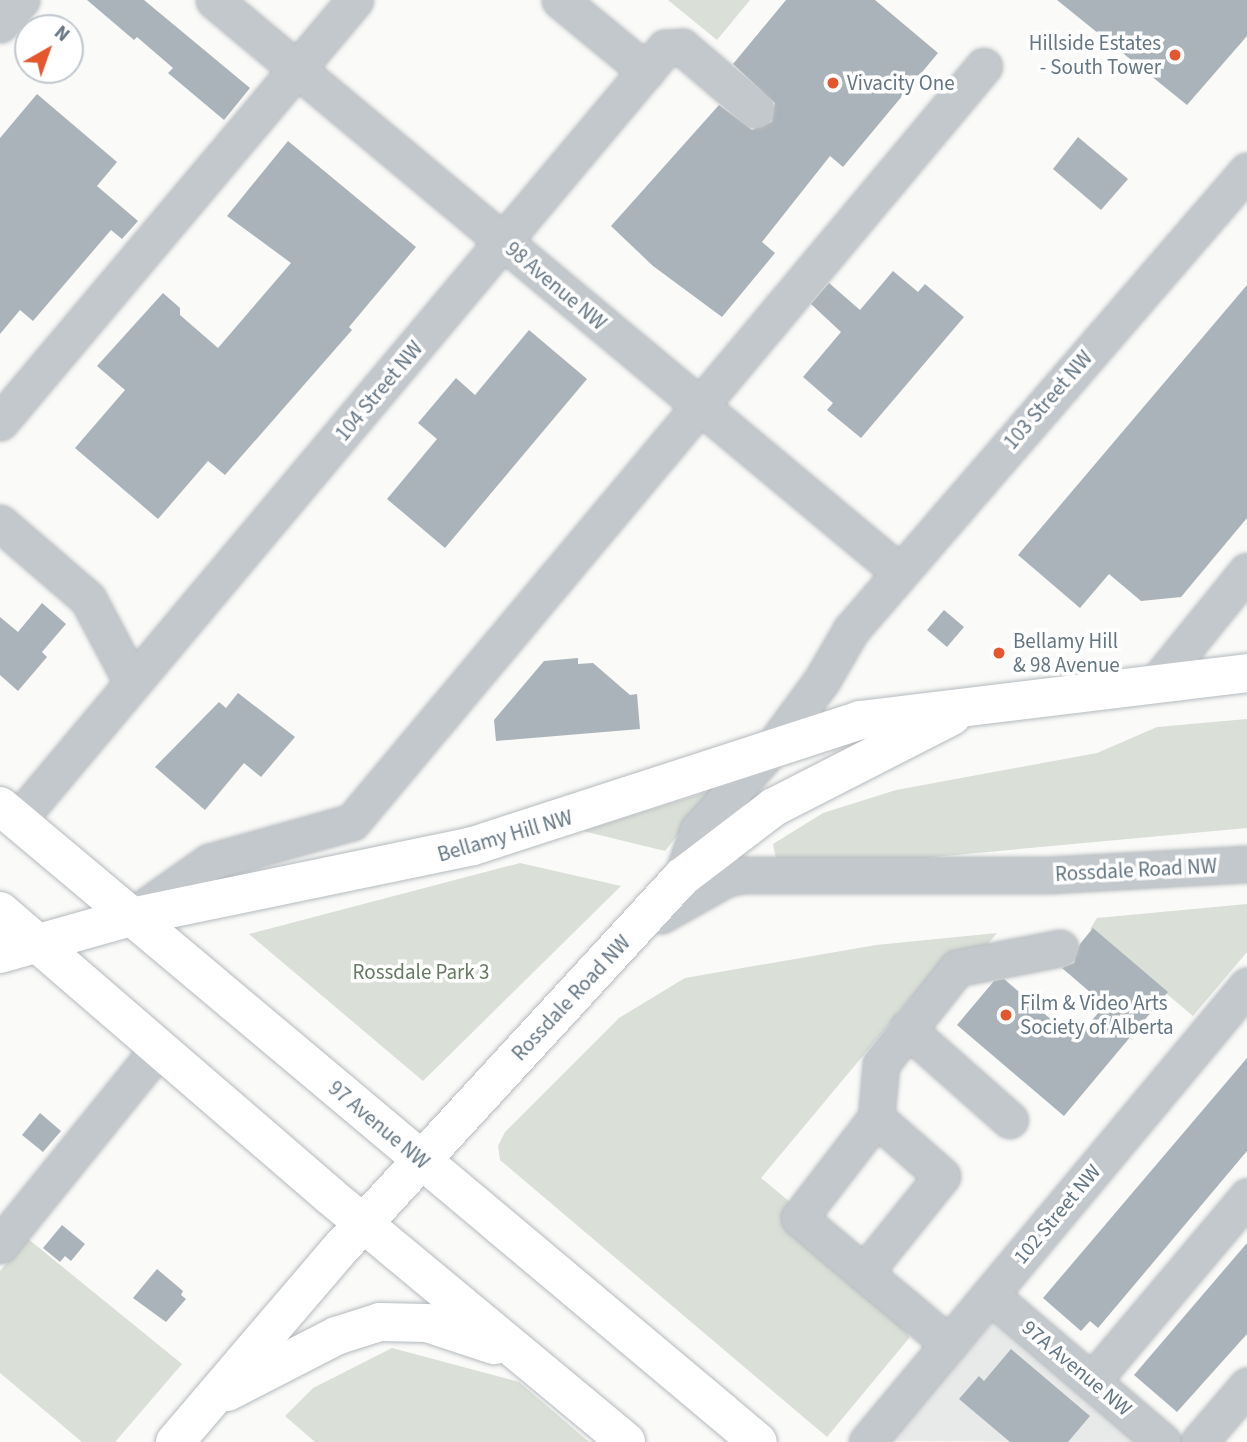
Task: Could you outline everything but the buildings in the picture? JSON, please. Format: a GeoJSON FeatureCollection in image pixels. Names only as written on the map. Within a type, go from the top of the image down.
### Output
{"type":"FeatureCollection","features":[{"type":"Feature","properties":{"kind":"main road","name":"Bellamy Hill NW"},"geometry":{"type":"LineString","coordinates":[[39,943],[131,917],[473,846],[547,826],[701,770],[860,720],[906,712],[964,711],[1158,681],[1247,673]]}},
{"type":"Feature","properties":{"kind":"main road","name":"Bellamy Hill NW"},"geometry":{"type":"LineString","coordinates":[[636,929],[682,877],[774,807],[964,711]]}},
{"type":"Feature","properties":{"kind":"main road","name":"97 Avenue NW"},"geometry":{"type":"LineString","coordinates":[[9,814],[758,1442]]}},
{"type":"Feature","properties":{"kind":"main road"},"geometry":{"type":"LineString","coordinates":[[0,911],[364,1224],[626,1442]]}},
{"type":"Feature","properties":{"kind":"main road","name":"Rossdale Road NW"},"geometry":{"type":"LineString","coordinates":[[175,1442],[421,1160],[636,929]]}},
{"type":"Feature","properties":{"kind":"main road"},"geometry":{"type":"LineString","coordinates":[[0,954],[39,943]]}},
{"type":"Feature","properties":{"kind":"main road"},"geometry":{"type":"LineString","coordinates":[[210,1401],[336,1336],[380,1322],[451,1328],[523,1357]]}},
{"type":"Feature","properties":{"kind":"street"},"geometry":{"type":"LineString","coordinates":[[0,24],[21,0]]}},
{"type":"Feature","properties":{"kind":"street","name":"98 Avenue NW"},"geometry":{"type":"LineString","coordinates":[[214,0],[898,571]]}},
{"type":"Feature","properties":{"kind":"street"},"geometry":{"type":"LineString","coordinates":[[0,422],[355,0]]}},
{"type":"Feature","properties":{"kind":"street"},"geometry":{"type":"LineString","coordinates":[[560,0],[646,71]]}},
{"type":"Feature","properties":{"kind":"street","name":"104 Street NW"},"geometry":{"type":"LineString","coordinates":[[9,814],[132,682],[505,242],[665,48],[682,47],[756,110]]}},
{"type":"Feature","properties":{"kind":"street"},"geometry":{"type":"LineString","coordinates":[[131,917],[209,862],[352,822],[701,408],[984,66]]}},
{"type":"Feature","properties":{"kind":"street","name":"103 Street NW"},"geometry":{"type":"LineString","coordinates":[[682,877],[698,830],[772,748],[822,680],[851,630],[898,571],[1247,171]]}},
{"type":"Feature","properties":{"kind":"street"},"geometry":{"type":"LineString","coordinates":[[0,523],[88,599],[132,682]]}},
{"type":"Feature","properties":{"kind":"street"},"geometry":{"type":"LineString","coordinates":[[1158,681],[1247,571]]}},
{"type":"Feature","properties":{"kind":"street","name":"103 Street NW"},"geometry":{"type":"LineString","coordinates":[[701,770],[744,741],[807,667],[851,630]]}},
{"type":"Feature","properties":{"kind":"street","name":"Rossdale Road NW"},"geometry":{"type":"LineString","coordinates":[[636,929],[727,878],[743,875],[1049,875],[1247,864]]}},
{"type":"Feature","properties":{"kind":"street"},"geometry":{"type":"LineString","coordinates":[[949,1344],[799,1217],[876,1118],[881,1064],[906,1029],[957,968],[1060,948]]}},
{"type":"Feature","properties":{"kind":"street","name":"102 Street NW"},"geometry":{"type":"LineString","coordinates":[[867,1442],[1247,986]]}},
{"type":"Feature","properties":{"kind":"street"},"geometry":{"type":"LineString","coordinates":[[906,1029],[1010,1120]]}},
{"type":"Feature","properties":{"kind":"street"},"geometry":{"type":"LineString","coordinates":[[0,1245],[158,1049]]}},
{"type":"Feature","properties":{"kind":"street"},"geometry":{"type":"LineString","coordinates":[[864,1273],[942,1176],[876,1118]]}},
{"type":"Feature","properties":{"kind":"street"},"geometry":{"type":"LineString","coordinates":[[1092,1381],[1247,1196]]}},
{"type":"Feature","properties":{"kind":"street","name":"97A Avenue NW"},"geometry":{"type":"LineString","coordinates":[[990,1295],[1163,1442]]}},
{"type":"Feature","properties":{"kind":"street"},"geometry":{"type":"LineString","coordinates":[[1199,1442],[1247,1386]]}},
{"type":"Feature","properties":{"kind":"shaded area"},"geometry":{"type":"Polygon","coordinates":[[[993,1321],[1138,1442],[890,1441],[993,1321]]]}},
{"type":"Feature","properties":{"kind":"green space"},"geometry":{"type":"Polygon","coordinates":[[[668,0],[750,0],[717,40],[668,0]]]}},
{"type":"Feature","properties":{"kind":"green space"},"geometry":{"type":"Polygon","coordinates":[[[1247,719],[1247,828],[793,870],[777,863],[773,844],[823,813],[896,790],[1097,753],[1157,727],[1247,719]]]}},
{"type":"Feature","properties":{"kind":"green space"},"geometry":{"type":"Polygon","coordinates":[[[713,790],[665,851],[583,831],[713,790]]]}},
{"type":"Feature","properties":{"kind":"green space","name":"Rossdale Park 3"},"geometry":{"type":"Polygon","coordinates":[[[520,863],[621,886],[423,1081],[249,934],[520,863]]]}},
{"type":"Feature","properties":{"kind":"green space"},"geometry":{"type":"Polygon","coordinates":[[[1247,904],[1247,952],[1193,1016],[1090,929],[1097,918],[1247,904]]]}},
{"type":"Feature","properties":{"kind":"green space"},"geometry":{"type":"Polygon","coordinates":[[[997,933],[931,1013],[912,997],[761,1178],[820,1227],[910,1337],[827,1437],[500,1160],[498,1146],[505,1132],[619,1018],[685,978],[876,945],[997,933]]]}},
{"type":"Feature","properties":{"kind":"green space"},"geometry":{"type":"Polygon","coordinates":[[[27,1238],[182,1364],[115,1442],[82,1442],[0,1373],[0,1271],[27,1238]]]}},
{"type":"Feature","properties":{"kind":"green space"},"geometry":{"type":"Polygon","coordinates":[[[392,1348],[519,1382],[589,1442],[315,1442],[285,1416],[313,1388],[392,1348]]]}},
{"type":"Feature","properties":{"kind":"place","name":"Hillside Estates - South Tower"},"geometry":{"type":"Point","coordinates":[1175,55]}},
{"type":"Feature","properties":{"kind":"place","name":"Vivacity One"},"geometry":{"type":"Point","coordinates":[833,83]}},
{"type":"Feature","properties":{"kind":"place","name":"Bellamy Hill & 98 Avenue"},"geometry":{"type":"Point","coordinates":[999,653]}},
{"type":"Feature","properties":{"kind":"place","name":"Film & Video Arts Society of Alberta"},"geometry":{"type":"Point","coordinates":[1006,1015]}}]}
